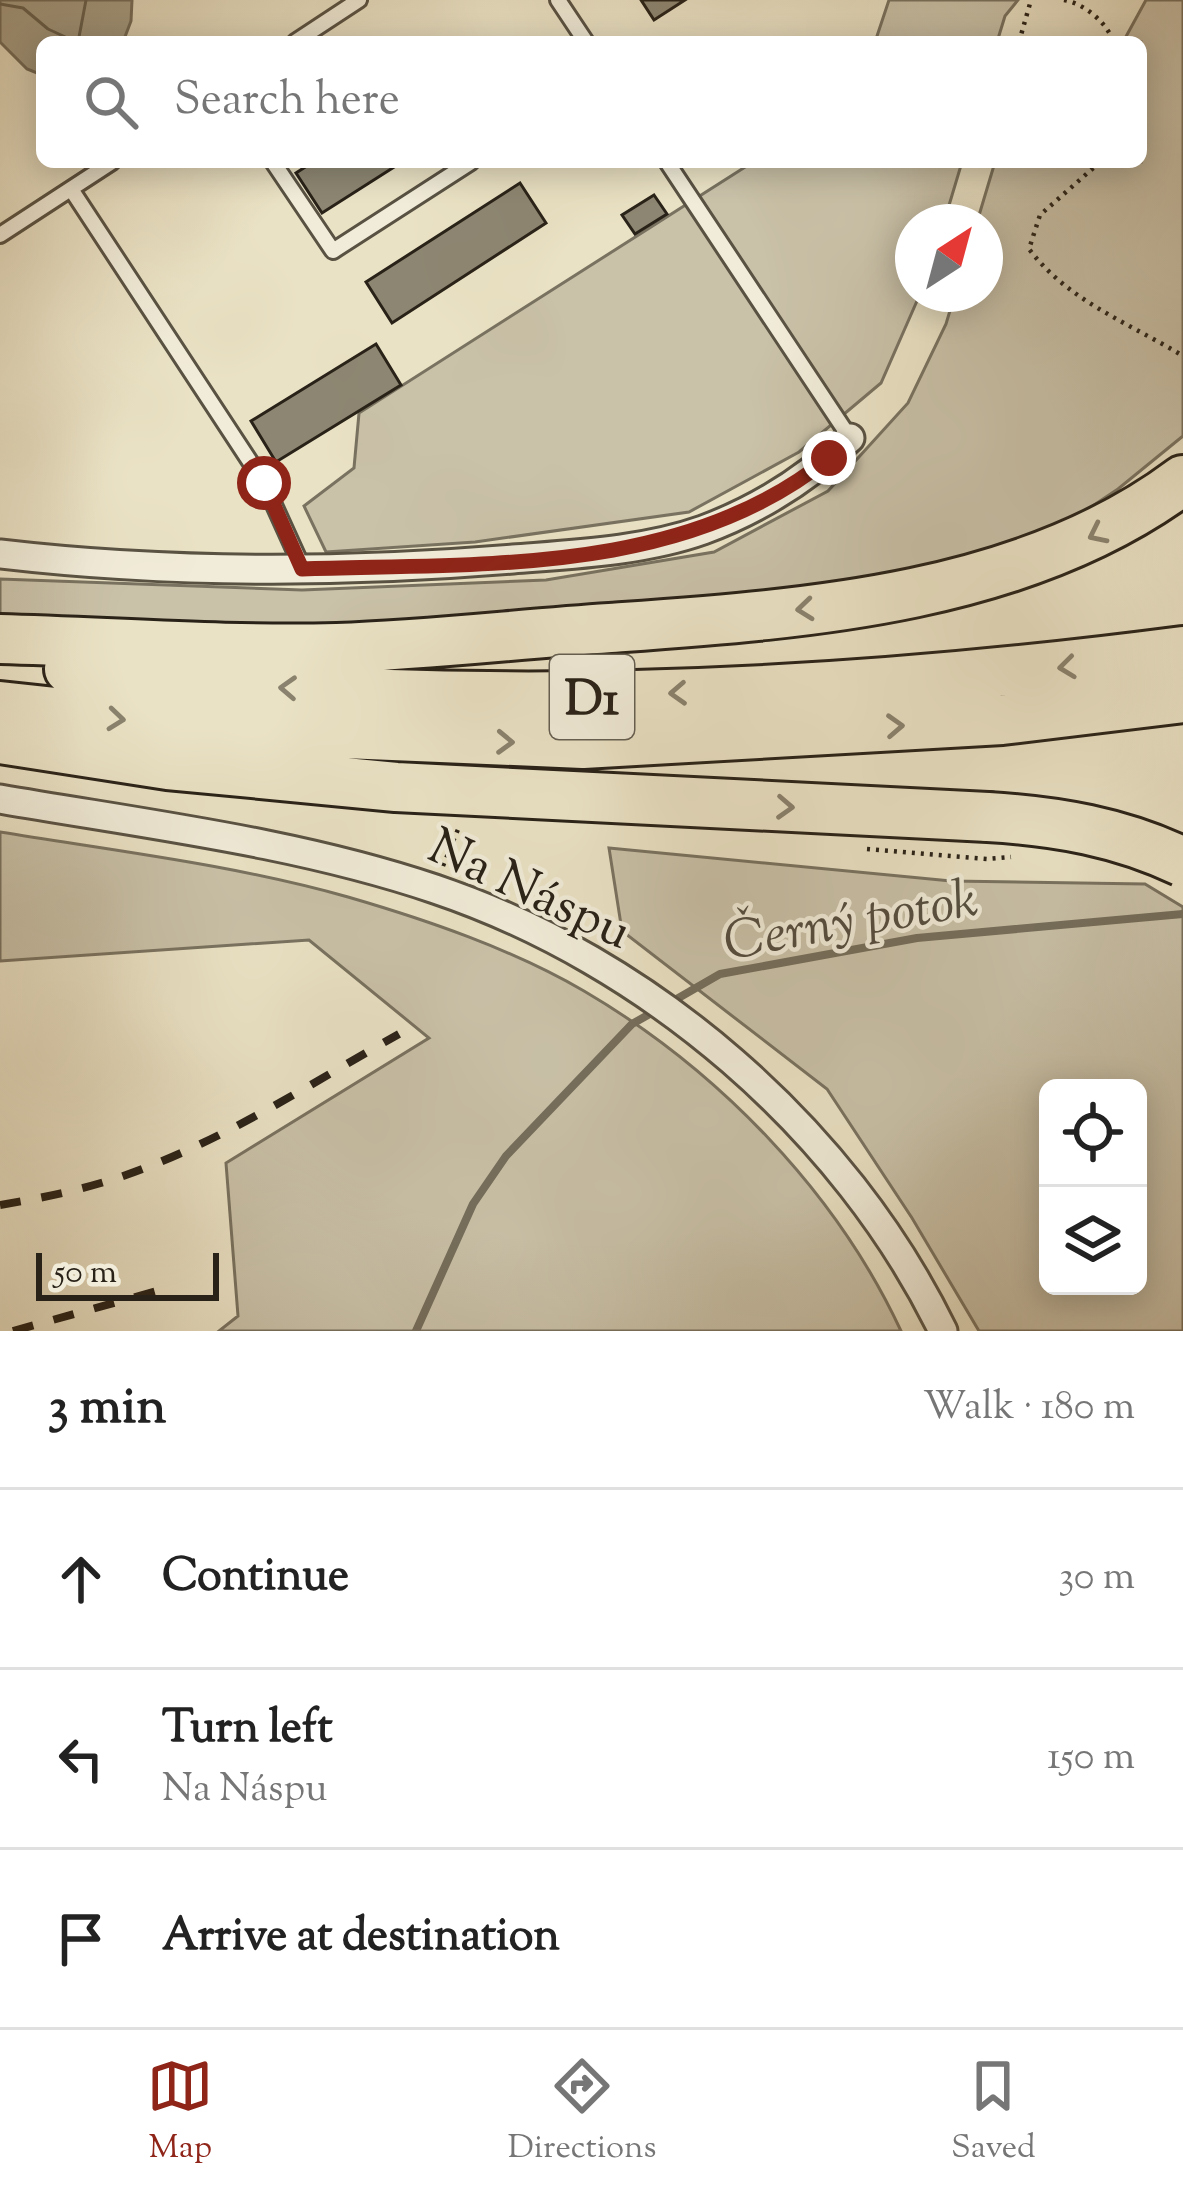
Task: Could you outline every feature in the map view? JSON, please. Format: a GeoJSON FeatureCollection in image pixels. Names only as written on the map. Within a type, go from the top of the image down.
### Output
{"type":"FeatureCollection","features":[{"type":"Feature","properties":{"kind":"highway","name":"D1"},"geometry":{"type":"LineString","coordinates":[[0,640],[360,646],[842,605],[1003,572],[1106,530],[1183,480]]}},
{"type":"Feature","properties":{"kind":"highway","name":"D1"},"geometry":{"type":"LineString","coordinates":[[0,660],[171,681],[569,699],[997,676],[1183,651]]}},
{"type":"Feature","properties":{"kind":"highway","name":"D1"},"geometry":{"type":"LineString","coordinates":[[0,706],[204,728],[583,744],[1002,721],[1183,698]]}},
{"type":"Feature","properties":{"kind":"highway","name":"D1"},"geometry":{"type":"LineString","coordinates":[[0,739],[168,764],[396,787],[988,817],[1075,826],[1118,836],[1183,862]]}},
{"type":"Feature","properties":{"kind":"street"},"geometry":{"type":"LineString","coordinates":[[0,554],[148,567],[302,569],[543,557],[675,538],[728,520],[781,494],[850,438]]}},
{"type":"Feature","properties":{"kind":"street","name":"Na Náspu"},"geometry":{"type":"LineString","coordinates":[[0,799],[391,875],[505,917],[610,973],[725,1056],[835,1167],[910,1270],[943,1331]]}},
{"type":"Feature","properties":{"kind":"lane"},"geometry":{"type":"LineString","coordinates":[[304,36],[359,0]]}},
{"type":"Feature","properties":{"kind":"lane"},"geometry":{"type":"LineString","coordinates":[[558,0],[582,36]]}},
{"type":"Feature","properties":{"kind":"lane"},"geometry":{"type":"LineString","coordinates":[[0,235],[103,168]]}},
{"type":"Feature","properties":{"kind":"lane"},"geometry":{"type":"LineString","coordinates":[[277,168],[333,251],[462,168]]}},
{"type":"Feature","properties":{"kind":"lane"},"geometry":{"type":"LineString","coordinates":[[671,168],[850,438]]}},
{"type":"Feature","properties":{"kind":"lane"},"geometry":{"type":"LineString","coordinates":[[71,189],[264,483],[302,569]]}},
{"type":"Feature","properties":{"kind":"path"},"geometry":{"type":"LineString","coordinates":[[1020,36],[1031,0]]}},
{"type":"Feature","properties":{"kind":"path"},"geometry":{"type":"LineString","coordinates":[[1064,0],[1079,3],[1112,36]]}},
{"type":"Feature","properties":{"kind":"path"},"geometry":{"type":"LineString","coordinates":[[1093,168],[1040,215],[1029,249],[1050,277],[1183,356]]}},
{"type":"Feature","properties":{"kind":"shaded area"},"geometry":{"type":"Polygon","coordinates":[[[889,0],[1018,0],[1005,16],[999,36],[877,36],[889,0]]]}},
{"type":"Feature","properties":{"kind":"shaded area"},"geometry":{"type":"Polygon","coordinates":[[[1146,0],[1183,0],[1183,436],[1067,523],[958,567],[734,600],[290,629],[0,614],[0,579],[302,590],[546,580],[714,552],[828,491],[908,403],[950,312],[1003,312],[1003,204],[982,204],[993,168],[1147,168],[1147,36],[1126,36],[1146,0]]]}},
{"type":"Feature","properties":{"kind":"shaded area"},"geometry":{"type":"Polygon","coordinates":[[[744,168],[960,168],[949,204],[895,204],[895,312],[912,312],[881,383],[799,452],[689,512],[475,542],[326,552],[304,506],[354,468],[359,413],[744,168]]]}},
{"type":"Feature","properties":{"kind":"shaded area"},"geometry":{"type":"Polygon","coordinates":[[[0,832],[219,867],[348,897],[469,937],[584,991],[680,1057],[768,1138],[843,1230],[901,1331],[219,1331],[238,1316],[226,1163],[429,1038],[309,940],[0,961],[0,832]]]}},
{"type":"Feature","properties":{"kind":"shaded area"},"geometry":{"type":"Polygon","coordinates":[[[609,848],[951,881],[1145,884],[1183,907],[1183,1331],[979,1331],[827,1089],[622,931],[609,848]]]}},
{"type":"Feature","properties":{"kind":"water"},"geometry":{"type":"Polygon","coordinates":[[[0,0],[132,0],[125,36],[36,36],[36,73],[0,42],[0,0]]]}},
{"type":"Feature","properties":{"kind":"building"},"geometry":{"type":"Polygon","coordinates":[[[641,0],[685,0],[654,20],[641,0]]]}},
{"type":"Feature","properties":{"kind":"building"},"geometry":{"type":"Polygon","coordinates":[[[304,168],[393,168],[322,213],[296,173],[304,168]]]}},
{"type":"Feature","properties":{"kind":"building"},"geometry":{"type":"Polygon","coordinates":[[[520,183],[546,223],[392,323],[366,282],[520,183]]]}},
{"type":"Feature","properties":{"kind":"building"},"geometry":{"type":"Polygon","coordinates":[[[654,195],[667,214],[635,234],[622,215],[654,195]]]}},
{"type":"Feature","properties":{"kind":"building"},"geometry":{"type":"Polygon","coordinates":[[[376,344],[401,385],[276,462],[251,421],[376,344]]]}},
{"type":"Feature","properties":{"kind":"waterway","name":"Černý potok"},"geometry":{"type":"LineString","coordinates":[[668,1004],[720,974],[917,938],[1183,914]]}},
{"type":"Feature","properties":{"kind":"waterway","name":"Černý potok"},"geometry":{"type":"LineString","coordinates":[[416,1331],[473,1204],[506,1156],[632,1024],[655,1011]]}},
{"type":"Feature","properties":{"kind":"railway"},"geometry":{"type":"LineString","coordinates":[[0,1205],[95,1185],[162,1161],[266,1110],[399,1034]]}},
{"type":"Feature","properties":{"kind":"railway"},"geometry":{"type":"LineString","coordinates":[[13,1331],[164,1289]]}},
{"type":"Feature","properties":{"kind":"route"},"geometry":{"type":"LineString","coordinates":[[264,483],[302,569],[423,565],[580,553],[675,538],[781,494],[829,458]]}}]}
